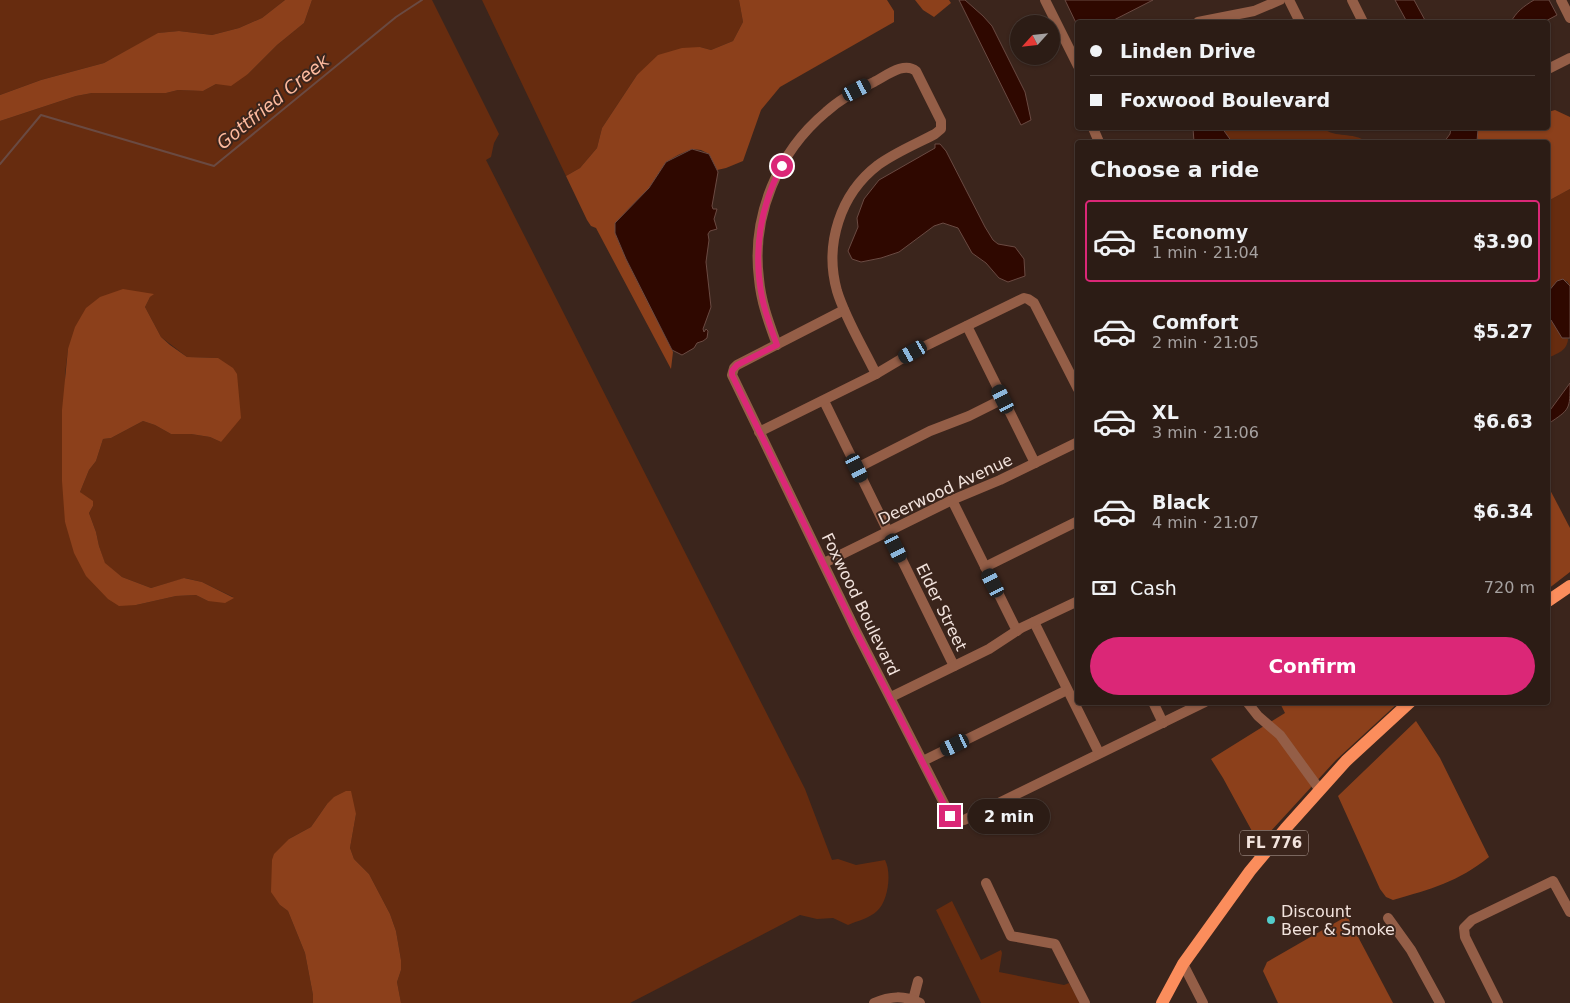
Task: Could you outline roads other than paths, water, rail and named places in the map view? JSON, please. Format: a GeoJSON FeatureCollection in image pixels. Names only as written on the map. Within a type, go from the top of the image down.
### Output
{"type":"FeatureCollection","features":[{"type":"Feature","properties":{"kind":"main road"},"geometry":{"type":"LineString","coordinates":[[1550,600],[1570,586]]}},
{"type":"Feature","properties":{"kind":"main road","name":"FL 776"},"geometry":{"type":"LineString","coordinates":[[1162,1003],[1183,964],[1250,871],[1346,761],[1407,705]]}},
{"type":"Feature","properties":{"kind":"street"},"geometry":{"type":"LineString","coordinates":[[1045,0],[1075,60]]}},
{"type":"Feature","properties":{"kind":"street"},"geometry":{"type":"LineString","coordinates":[[1208,20],[1254,11],[1280,0]]}},
{"type":"Feature","properties":{"kind":"street"},"geometry":{"type":"LineString","coordinates":[[1289,0],[1299,20]]}},
{"type":"Feature","properties":{"kind":"street"},"geometry":{"type":"LineString","coordinates":[[1352,0],[1362,20]]}},
{"type":"Feature","properties":{"kind":"street"},"geometry":{"type":"LineString","coordinates":[[1561,0],[1570,18]]}},
{"type":"Feature","properties":{"kind":"street"},"geometry":{"type":"LineString","coordinates":[[1550,68],[1570,58]]}},
{"type":"Feature","properties":{"kind":"street"},"geometry":{"type":"LineString","coordinates":[[844,310],[777,345],[762,297],[758,258],[762,216],[776,175],[798,140],[826,111],[857,90],[908,66],[916,71],[941,121],[940,129],[935,134],[877,166],[859,184],[847,202],[836,228],[832,256],[836,284],[844,310],[876,374]]}},
{"type":"Feature","properties":{"kind":"street"},"geometry":{"type":"LineString","coordinates":[[759,432],[876,374],[913,352],[1024,298],[1034,302],[1075,384]]}},
{"type":"Feature","properties":{"kind":"street"},"geometry":{"type":"LineString","coordinates":[[967,326],[1034,463]]}},
{"type":"Feature","properties":{"kind":"street","name":"Foxwood Boulevard"},"geometry":{"type":"LineString","coordinates":[[777,345],[737,365],[732,371],[733,378],[856,631],[950,816],[960,821],[1200,705]]}},
{"type":"Feature","properties":{"kind":"street"},"geometry":{"type":"LineString","coordinates":[[857,468],[1003,399]]}},
{"type":"Feature","properties":{"kind":"street","name":"Elder Street"},"geometry":{"type":"LineString","coordinates":[[824,401],[954,666]]}},
{"type":"Feature","properties":{"kind":"street","name":"Deerwood Avenue"},"geometry":{"type":"LineString","coordinates":[[824,563],[952,500],[1075,443]]}},
{"type":"Feature","properties":{"kind":"street"},"geometry":{"type":"LineString","coordinates":[[952,500],[1017,631]]}},
{"type":"Feature","properties":{"kind":"street"},"geometry":{"type":"LineString","coordinates":[[985,567],[1075,522]]}},
{"type":"Feature","properties":{"kind":"street"},"geometry":{"type":"LineString","coordinates":[[891,697],[989,649],[1017,631],[1075,602]]}},
{"type":"Feature","properties":{"kind":"street"},"geometry":{"type":"LineString","coordinates":[[1034,622],[1075,704]]}},
{"type":"Feature","properties":{"kind":"street"},"geometry":{"type":"LineString","coordinates":[[923,761],[1068,690]]}},
{"type":"Feature","properties":{"kind":"street"},"geometry":{"type":"LineString","coordinates":[[1075,705],[1099,753]]}},
{"type":"Feature","properties":{"kind":"street"},"geometry":{"type":"LineString","coordinates":[[1154,705],[1163,723]]}},
{"type":"Feature","properties":{"kind":"street"},"geometry":{"type":"LineString","coordinates":[[1249,705],[1258,716],[1280,735],[1320,790]]}},
{"type":"Feature","properties":{"kind":"street"},"geometry":{"type":"LineString","coordinates":[[1498,1003],[1465,937],[1464,928],[1472,920],[1553,881],[1570,912]]}},
{"type":"Feature","properties":{"kind":"street"},"geometry":{"type":"LineString","coordinates":[[986,883],[1011,936],[1055,944],[1085,1003]]}},
{"type":"Feature","properties":{"kind":"street"},"geometry":{"type":"LineString","coordinates":[[1388,918],[1416,958],[1440,1003]]}},
{"type":"Feature","properties":{"kind":"street"},"geometry":{"type":"LineString","coordinates":[[1183,964],[1203,1003]]}},
{"type":"Feature","properties":{"kind":"street"},"geometry":{"type":"LineString","coordinates":[[874,1003],[891,997],[901,997],[916,1001],[918,981]]}},
{"type":"Feature","properties":{"kind":"waterway","name":"Gottfried Creek"},"geometry":{"type":"LineString","coordinates":[[0,164],[41,115],[214,166],[396,17],[422,0]]}},
{"type":"Feature","properties":{"kind":"place","name":"Discount Beer & Smoke"},"geometry":{"type":"Point","coordinates":[1271,920]}}]}
